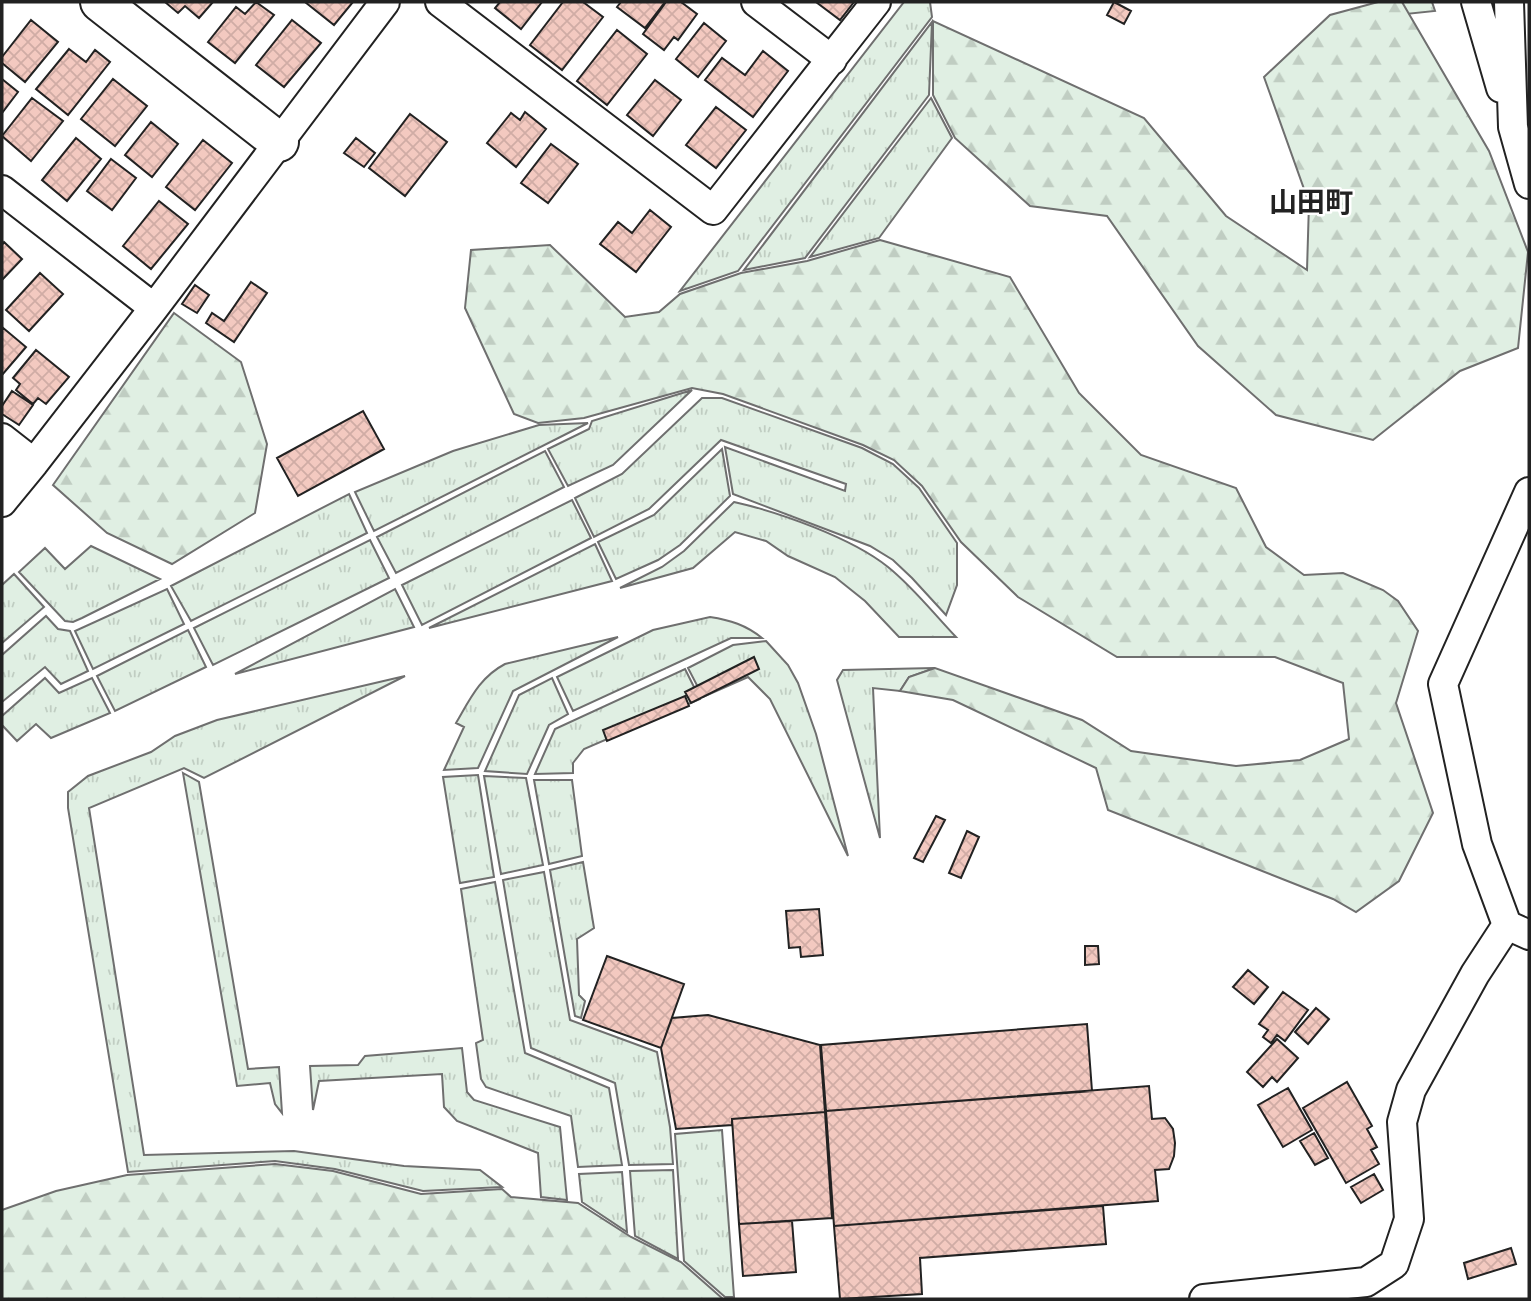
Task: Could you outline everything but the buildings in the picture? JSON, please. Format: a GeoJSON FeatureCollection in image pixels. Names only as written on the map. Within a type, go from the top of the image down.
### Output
{"type":"FeatureCollection","features":[{"type":"Feature","properties":{"kind":"street"},"geometry":{"type":"LineString","coordinates":[[100,2],[279,142]]}},
{"type":"Feature","properties":{"kind":"street"},"geometry":{"type":"LineString","coordinates":[[2,502],[154,308],[386,2]]}},
{"type":"Feature","properties":{"kind":"street"},"geometry":{"type":"LineString","coordinates":[[440,2],[713,211],[876,2]]}},
{"type":"Feature","properties":{"kind":"street"},"geometry":{"type":"LineString","coordinates":[[756,2],[832,60]]}},
{"type":"Feature","properties":{"kind":"street"},"geometry":{"type":"LineString","coordinates":[[1476,2],[1529,184]]}},
{"type":"Feature","properties":{"kind":"street"},"geometry":{"type":"LineString","coordinates":[[1509,2],[1513,127]]}},
{"type":"Feature","properties":{"kind":"street"},"geometry":{"type":"LineString","coordinates":[[2,190],[154,308]]}},
{"type":"Feature","properties":{"kind":"street"},"geometry":{"type":"LineString","coordinates":[[2,438],[34,463]]}},
{"type":"Feature","properties":{"kind":"street"},"geometry":{"type":"LineString","coordinates":[[2,470],[34,463]]}},
{"type":"Feature","properties":{"kind":"street"},"geometry":{"type":"LineString","coordinates":[[1204,1299],[1366,1282],[1394,1264],[1409,1219],[1402,1122],[1411,1090],[1475,974],[1518,930],[1477,844],[1443,684],[1529,492]]}},
{"type":"Feature","properties":{"kind":"green space"},"geometry":{"type":"Polygon","coordinates":[[[904,2],[930,2],[932,17],[738,271],[680,291],[904,2]]]}},
{"type":"Feature","properties":{"kind":"green space"},"geometry":{"type":"Polygon","coordinates":[[[1378,2],[1402,2],[1489,151],[1528,252],[1518,348],[1460,371],[1373,440],[1276,415],[1198,346],[1107,216],[1030,206],[955,138],[933,95],[933,21],[1144,118],[1226,216],[1307,270],[1309,203],[1264,77],[1330,15],[1378,2]]]}},
{"type":"Feature","properties":{"kind":"green space"},"geometry":{"type":"Polygon","coordinates":[[[1402,2],[1432,2],[1435,11],[1406,14],[1402,2]]]}},
{"type":"Feature","properties":{"kind":"green space"},"geometry":{"type":"Polygon","coordinates":[[[932,22],[929,95],[805,258],[744,270],[932,22]]]}},
{"type":"Feature","properties":{"kind":"green space"},"geometry":{"type":"Polygon","coordinates":[[[931,98],[952,138],[879,238],[810,257],[931,98]]]}},
{"type":"Feature","properties":{"kind":"green space"},"geometry":{"type":"Polygon","coordinates":[[[880,240],[1010,277],[1079,393],[1141,455],[1236,488],[1266,547],[1304,575],[1343,573],[1383,590],[1398,601],[1418,631],[1396,703],[1433,813],[1399,881],[1356,912],[1333,899],[1108,810],[1096,768],[953,700],[900,691],[909,677],[935,668],[1082,720],[1131,751],[1236,766],[1300,760],[1349,739],[1343,683],[1275,657],[1117,657],[1018,597],[961,542],[922,486],[894,460],[863,445],[723,394],[692,388],[584,418],[538,423],[514,414],[465,308],[471,250],[550,245],[625,317],[659,312],[680,294],[741,273],[807,261],[880,240]]]}},
{"type":"Feature","properties":{"kind":"green space"},"geometry":{"type":"Polygon","coordinates":[[[174,313],[241,362],[267,444],[255,513],[172,564],[107,533],[53,485],[174,313]]]}},
{"type":"Feature","properties":{"kind":"green space"},"geometry":{"type":"Polygon","coordinates":[[[692,390],[613,465],[568,486],[548,449],[589,429],[592,421],[692,390]]]}},
{"type":"Feature","properties":{"kind":"green space"},"geometry":{"type":"Polygon","coordinates":[[[702,398],[722,398],[862,448],[893,464],[919,488],[957,543],[957,585],[946,615],[893,560],[870,546],[733,494],[725,447],[845,491],[846,484],[721,440],[649,509],[594,537],[575,498],[622,474],[702,398]]]}},
{"type":"Feature","properties":{"kind":"green space"},"geometry":{"type":"Polygon","coordinates":[[[588,423],[374,531],[355,492],[453,451],[539,425],[588,423]]]}},
{"type":"Feature","properties":{"kind":"green space"},"geometry":{"type":"Polygon","coordinates":[[[722,449],[730,496],[680,545],[658,560],[616,579],[598,542],[654,515],[722,449]]]}},
{"type":"Feature","properties":{"kind":"green space"},"geometry":{"type":"Polygon","coordinates":[[[545,451],[564,487],[396,573],[377,537],[545,451]]]}},
{"type":"Feature","properties":{"kind":"green space"},"geometry":{"type":"Polygon","coordinates":[[[349,494],[367,533],[191,621],[171,586],[349,494]]]}},
{"type":"Feature","properties":{"kind":"green space"},"geometry":{"type":"Polygon","coordinates":[[[572,500],[591,538],[422,625],[402,585],[572,500]]]}},
{"type":"Feature","properties":{"kind":"green space"},"geometry":{"type":"Polygon","coordinates":[[[734,502],[814,527],[873,556],[906,583],[956,637],[899,637],[865,601],[835,577],[788,556],[766,541],[735,532],[693,568],[620,588],[662,567],[684,551],[734,502]]]}},
{"type":"Feature","properties":{"kind":"green space"},"geometry":{"type":"Polygon","coordinates":[[[370,540],[389,578],[213,665],[194,628],[370,540]]]}},
{"type":"Feature","properties":{"kind":"green space"},"geometry":{"type":"Polygon","coordinates":[[[595,544],[612,581],[429,628],[595,544]]]}},
{"type":"Feature","properties":{"kind":"green space"},"geometry":{"type":"Polygon","coordinates":[[[91,546],[160,579],[73,622],[65,621],[19,572],[45,548],[65,569],[91,546]]]}},
{"type":"Feature","properties":{"kind":"green space"},"geometry":{"type":"Polygon","coordinates":[[[14,574],[44,607],[2,643],[2,585],[14,574]]]}},
{"type":"Feature","properties":{"kind":"green space"},"geometry":{"type":"Polygon","coordinates":[[[167,589],[184,624],[93,669],[75,631],[167,589]]]}},
{"type":"Feature","properties":{"kind":"green space"},"geometry":{"type":"Polygon","coordinates":[[[395,589],[414,627],[235,674],[395,589]]]}},
{"type":"Feature","properties":{"kind":"green space"},"geometry":{"type":"Polygon","coordinates":[[[46,616],[58,629],[70,631],[88,671],[61,684],[45,667],[2,702],[2,655],[46,616]]]}},
{"type":"Feature","properties":{"kind":"green space"},"geometry":{"type":"Polygon","coordinates":[[[710,617],[738,624],[762,638],[731,638],[573,711],[557,677],[653,630],[710,617]]]}},
{"type":"Feature","properties":{"kind":"green space"},"geometry":{"type":"Polygon","coordinates":[[[188,630],[206,667],[115,711],[97,676],[188,630]]]}},
{"type":"Feature","properties":{"kind":"green space"},"geometry":{"type":"Polygon","coordinates":[[[618,637],[513,691],[478,768],[444,770],[464,727],[456,723],[476,689],[496,669],[505,664],[618,637]]]}},
{"type":"Feature","properties":{"kind":"green space"},"geometry":{"type":"Polygon","coordinates":[[[766,641],[788,665],[798,683],[816,734],[848,856],[770,699],[748,677],[703,697],[688,668],[733,645],[766,641]]]}},
{"type":"Feature","properties":{"kind":"green space"},"geometry":{"type":"Polygon","coordinates":[[[935,668],[909,677],[900,691],[873,688],[880,838],[837,680],[843,670],[935,668]]]}},
{"type":"Feature","properties":{"kind":"green space"},"geometry":{"type":"Polygon","coordinates":[[[685,669],[700,699],[584,749],[573,763],[573,773],[535,774],[555,729],[685,669]]]}},
{"type":"Feature","properties":{"kind":"green space"},"geometry":{"type":"Polygon","coordinates":[[[405,676],[204,778],[184,768],[89,808],[144,1155],[294,1151],[404,1166],[480,1170],[502,1187],[423,1191],[335,1169],[275,1161],[128,1172],[68,808],[68,792],[88,776],[151,752],[175,736],[217,720],[405,676]]]}},
{"type":"Feature","properties":{"kind":"green space"},"geometry":{"type":"Polygon","coordinates":[[[45,678],[59,693],[92,678],[110,713],[51,738],[36,724],[17,741],[2,725],[2,716],[45,678]]]}},
{"type":"Feature","properties":{"kind":"green space"},"geometry":{"type":"Polygon","coordinates":[[[552,678],[568,714],[549,725],[527,774],[485,771],[519,695],[552,678]]]}},
{"type":"Feature","properties":{"kind":"green space"},"geometry":{"type":"Polygon","coordinates":[[[183,773],[199,782],[248,1069],[279,1067],[282,1113],[275,1104],[270,1083],[237,1086],[183,773]]]}},
{"type":"Feature","properties":{"kind":"green space"},"geometry":{"type":"Polygon","coordinates":[[[478,775],[494,877],[460,883],[443,777],[478,775]]]}},
{"type":"Feature","properties":{"kind":"green space"},"geometry":{"type":"Polygon","coordinates":[[[484,776],[526,778],[543,865],[501,874],[484,776]]]}},
{"type":"Feature","properties":{"kind":"green space"},"geometry":{"type":"Polygon","coordinates":[[[534,780],[572,780],[582,856],[549,864],[534,780]]]}},
{"type":"Feature","properties":{"kind":"green space"},"geometry":{"type":"Polygon","coordinates":[[[583,862],[594,928],[577,939],[579,995],[585,1001],[581,1018],[575,1016],[550,870],[583,862]]]}},
{"type":"Feature","properties":{"kind":"green space"},"geometry":{"type":"Polygon","coordinates":[[[544,872],[570,1020],[657,1052],[670,1127],[673,1164],[629,1165],[615,1083],[531,1048],[503,880],[544,872]]]}},
{"type":"Feature","properties":{"kind":"green space"},"geometry":{"type":"Polygon","coordinates":[[[495,882],[525,1053],[609,1088],[622,1165],[578,1167],[571,1116],[486,1087],[481,1079],[476,1043],[483,1040],[461,889],[495,882]]]}},
{"type":"Feature","properties":{"kind":"green space"},"geometry":{"type":"Polygon","coordinates":[[[462,1048],[467,1092],[474,1100],[560,1127],[567,1200],[541,1197],[538,1153],[457,1121],[444,1107],[442,1074],[319,1081],[313,1110],[310,1066],[358,1065],[365,1056],[462,1048]]]}},
{"type":"Feature","properties":{"kind":"green space"},"geometry":{"type":"Polygon","coordinates":[[[722,1130],[734,1297],[725,1297],[684,1261],[675,1134],[722,1130]]]}},
{"type":"Feature","properties":{"kind":"green space"},"geometry":{"type":"Polygon","coordinates":[[[275,1164],[333,1171],[421,1194],[502,1189],[511,1197],[578,1203],[631,1237],[681,1262],[723,1299],[2,1299],[2,1210],[56,1191],[127,1175],[275,1164]]]}},
{"type":"Feature","properties":{"kind":"green space"},"geometry":{"type":"Polygon","coordinates":[[[673,1170],[678,1259],[635,1236],[630,1171],[673,1170]]]}},
{"type":"Feature","properties":{"kind":"green space"},"geometry":{"type":"Polygon","coordinates":[[[622,1172],[627,1232],[582,1202],[579,1174],[622,1172]]]}},
{"type":"Feature","properties":{"kind":"district","name":"山田町"},"geometry":{"type":"Point","coordinates":[1311,202]}}]}
